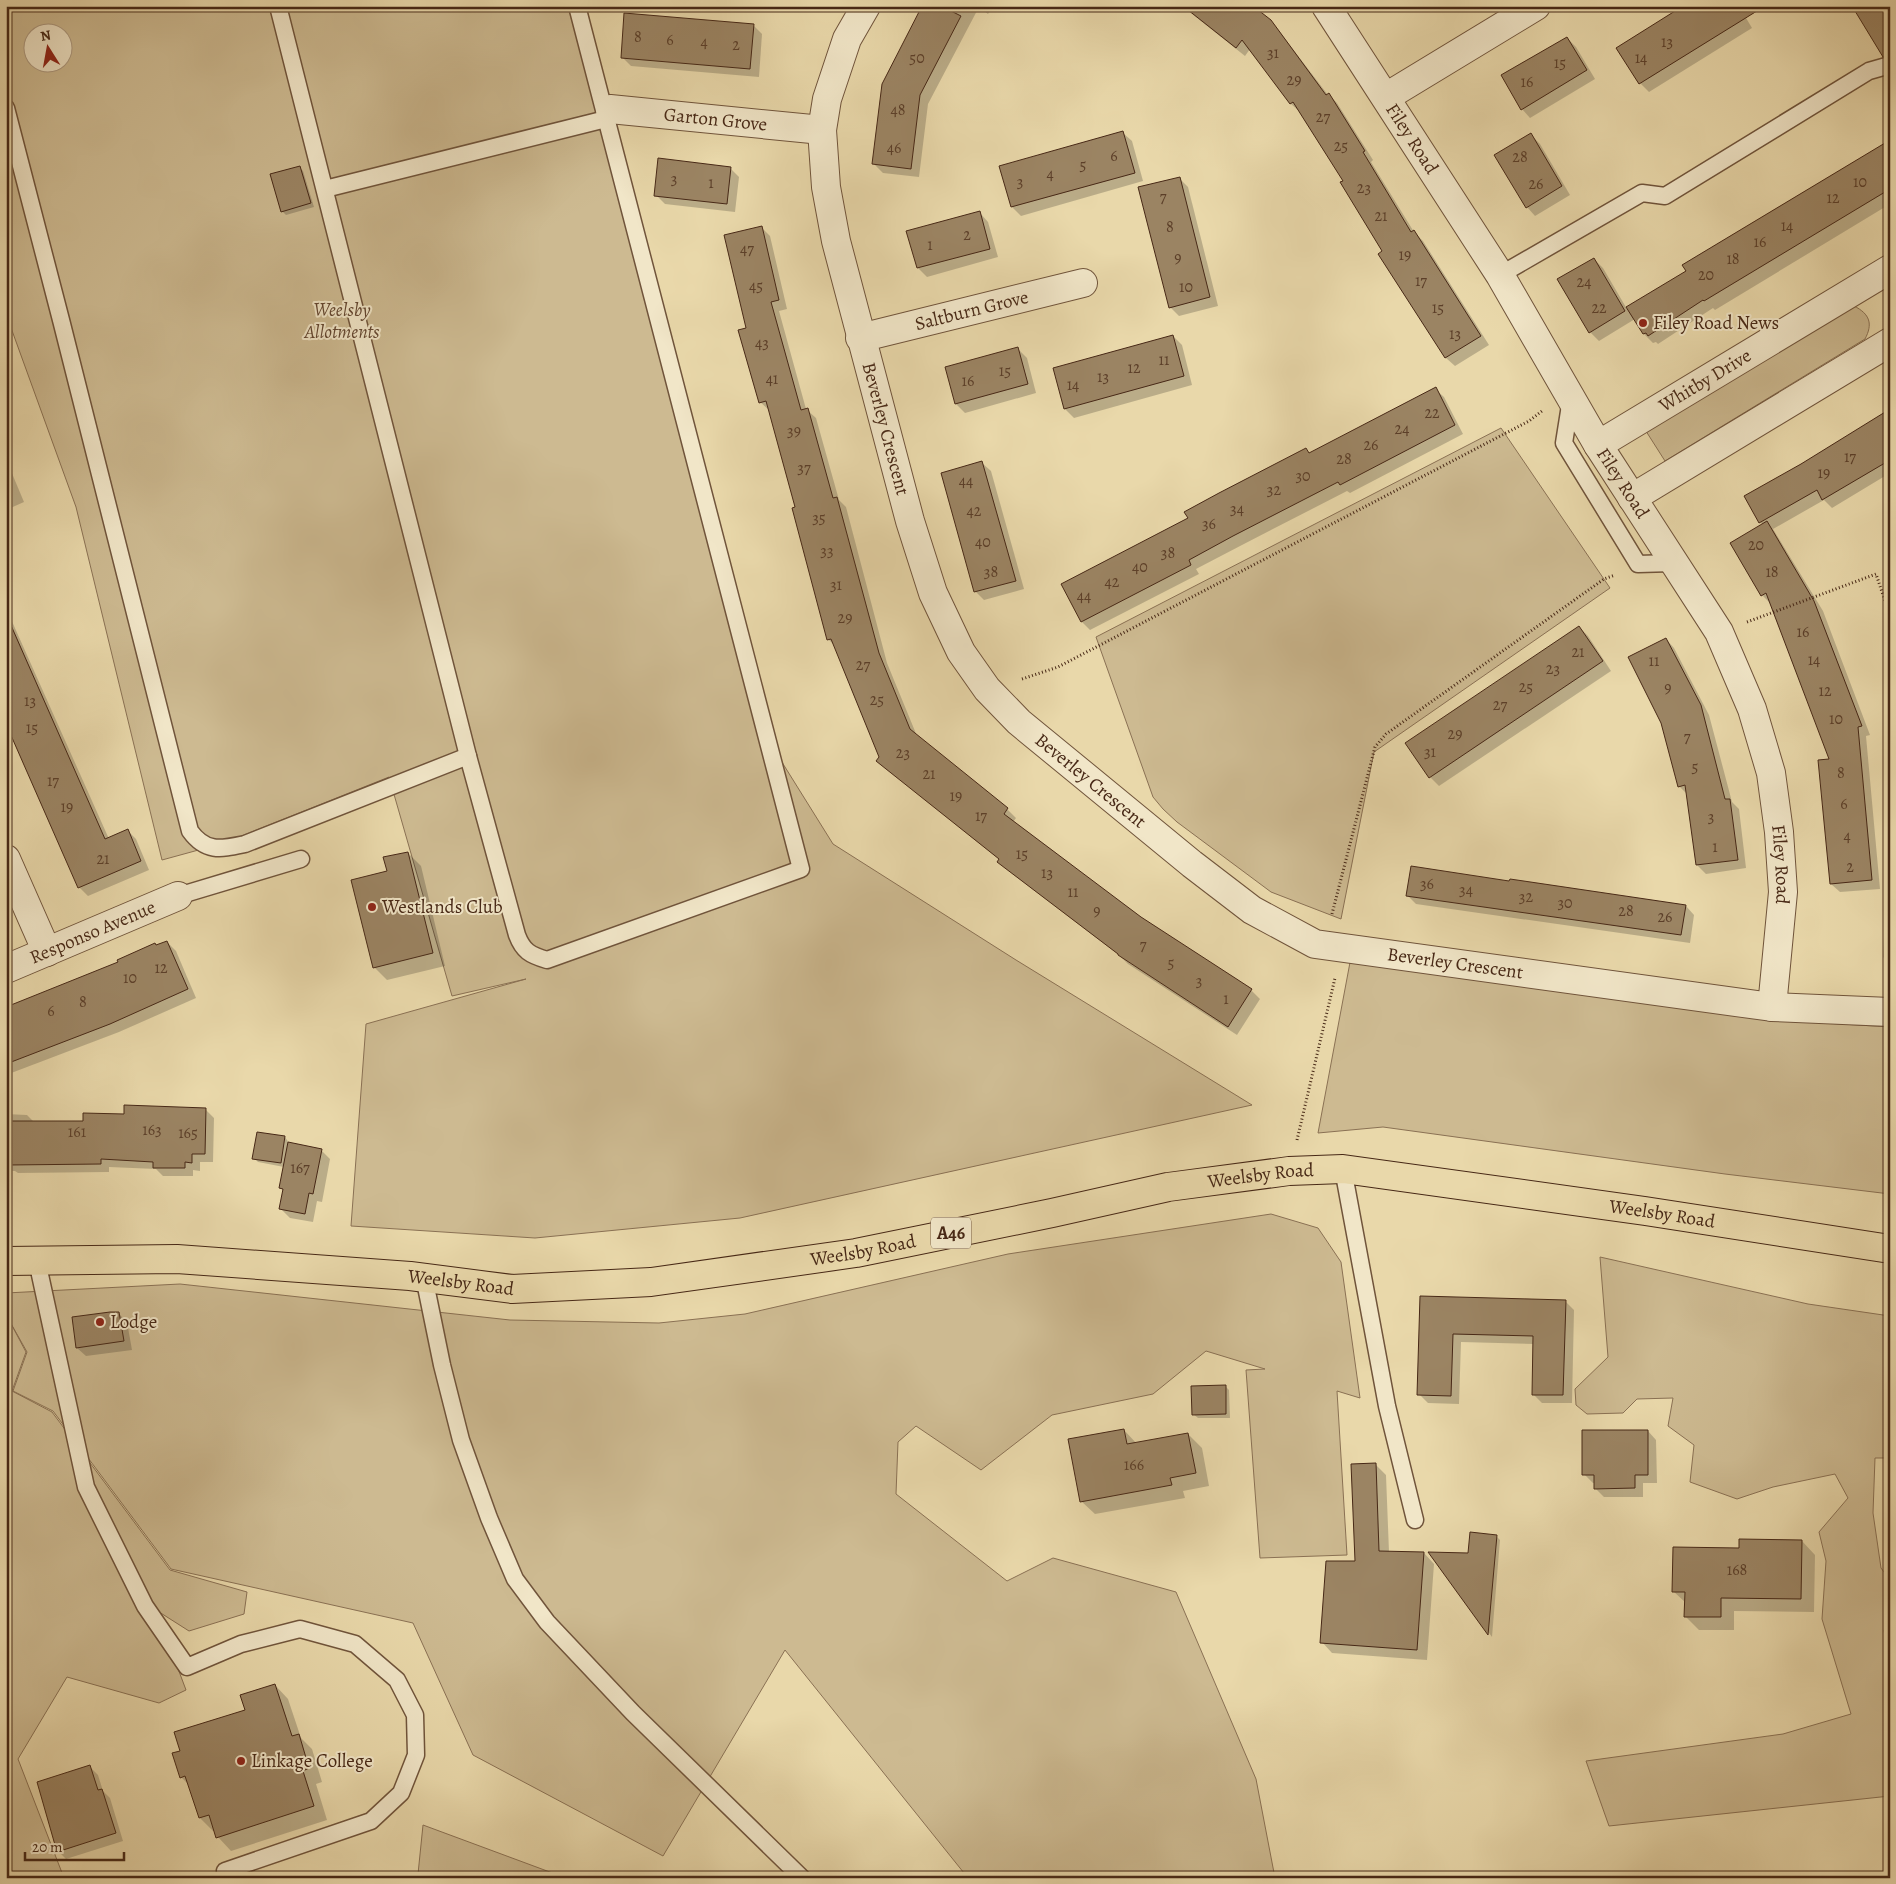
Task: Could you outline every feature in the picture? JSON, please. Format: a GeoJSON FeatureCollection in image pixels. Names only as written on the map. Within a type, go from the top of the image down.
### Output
{"type":"FeatureCollection","features":[{"type":"Feature","properties":{"kind":"main road","name":"Weelsby Road"},"geometry":{"type":"LineString","coordinates":[[6,1262],[177,1259],[424,1277],[512,1288],[651,1282],[856,1253],[1168,1187],[1290,1170],[1343,1169],[1646,1210],[1890,1249]]}},
{"type":"Feature","properties":{"kind":"street","name":"Beverley Crescent"},"geometry":{"type":"LineString","coordinates":[[866,6],[847,39],[836,68],[827,99],[822,130],[826,187],[836,241],[860,338],[910,521],[934,593],[961,652],[988,689],[1019,722],[1192,864],[1252,910],[1315,944],[1772,1007],[1890,1012]]}},
{"type":"Feature","properties":{"kind":"street","name":"Filey Road"},"geometry":{"type":"LineString","coordinates":[[1326,6],[1500,275],[1598,445],[1718,632],[1752,709],[1771,773],[1779,832],[1783,892],[1772,1007]]}},
{"type":"Feature","properties":{"kind":"street"},"geometry":{"type":"LineString","coordinates":[[1386,96],[1536,6]]}},
{"type":"Feature","properties":{"kind":"street","name":"Garton Grove"},"geometry":{"type":"LineString","coordinates":[[608,114],[822,130]]}},
{"type":"Feature","properties":{"kind":"street","name":"Whitby Drive"},"geometry":{"type":"LineString","coordinates":[[1598,445],[1890,269]]}},
{"type":"Feature","properties":{"kind":"street","name":"Saltburn Grove"},"geometry":{"type":"LineString","coordinates":[[860,338],[1083,282]]}},
{"type":"Feature","properties":{"kind":"street"},"geometry":{"type":"LineString","coordinates":[[1632,498],[1890,342]]}},
{"type":"Feature","properties":{"kind":"street"},"geometry":{"type":"LineString","coordinates":[[6,859],[47,952]]}},
{"type":"Feature","properties":{"kind":"street","name":"Responso Avenue"},"geometry":{"type":"LineString","coordinates":[[6,969],[178,896]]}},
{"type":"Feature","properties":{"kind":"lane"},"geometry":{"type":"LineString","coordinates":[[278,6],[468,756],[517,935],[522,947],[536,957],[546,960],[801,870],[608,114],[577,6]]}},
{"type":"Feature","properties":{"kind":"lane"},"geometry":{"type":"LineString","coordinates":[[1500,275],[1642,193],[1665,196],[1869,72],[1890,65]]}},
{"type":"Feature","properties":{"kind":"lane"},"geometry":{"type":"LineString","coordinates":[[6,108],[64,329],[190,831],[197,841],[211,848],[223,849],[245,844],[468,756]]}},
{"type":"Feature","properties":{"kind":"lane"},"geometry":{"type":"LineString","coordinates":[[324,189],[608,114]]}},
{"type":"Feature","properties":{"kind":"lane"},"geometry":{"type":"LineString","coordinates":[[1567,393],[1564,443],[1638,564],[1673,563]]}},
{"type":"Feature","properties":{"kind":"lane"},"geometry":{"type":"LineString","coordinates":[[178,896],[301,858]]}},
{"type":"Feature","properties":{"kind":"lane"},"geometry":{"type":"LineString","coordinates":[[1343,1169],[1387,1406],[1415,1520]]}},
{"type":"Feature","properties":{"kind":"lane"},"geometry":{"type":"LineString","coordinates":[[37,1261],[86,1487],[145,1606],[187,1667],[241,1644],[300,1629],[355,1644],[397,1680],[415,1715],[416,1755],[401,1793],[371,1821],[226,1871]]}},
{"type":"Feature","properties":{"kind":"lane"},"geometry":{"type":"LineString","coordinates":[[424,1277],[442,1365],[461,1440],[489,1518],[515,1579],[547,1622],[633,1713],[802,1878]]}},
{"type":"Feature","properties":{"kind":"path"},"geometry":{"type":"LineString","coordinates":[[988,689],[1058,667],[1530,422],[1567,393]]}},
{"type":"Feature","properties":{"kind":"path"},"geometry":{"type":"LineString","coordinates":[[1290,1170],[1342,948],[1332,915],[1375,747],[1386,734],[1604,580],[1638,564]]}},
{"type":"Feature","properties":{"kind":"path"},"geometry":{"type":"LineString","coordinates":[[1718,632],[1876,574],[1890,616]]}},
{"type":"Feature","properties":{"kind":"green space","name":"Weelsby Allotments"},"geometry":{"type":"Polygon","coordinates":[[[6,6],[586,6],[610,109],[775,751],[833,844],[1016,960],[1252,1105],[740,1218],[535,1238],[351,1226],[366,1024],[526,979],[452,996],[389,777],[224,843],[162,860],[76,507],[6,314],[6,6]]]}},
{"type":"Feature","properties":{"kind":"green space"},"geometry":{"type":"Polygon","coordinates":[[[1854,306],[1864,312],[1869,320],[1869,329],[1865,339],[1665,461],[1644,428],[1854,306]]]}},
{"type":"Feature","properties":{"kind":"green space"},"geometry":{"type":"Polygon","coordinates":[[[1501,428],[1610,588],[1374,752],[1341,919],[1271,892],[1177,822],[1153,797],[1096,637],[1501,428]]]}},
{"type":"Feature","properties":{"kind":"green space"},"geometry":{"type":"Polygon","coordinates":[[[1351,957],[1793,1021],[1890,1027],[1890,1194],[1725,1174],[1383,1127],[1318,1133],[1351,957]]]}},
{"type":"Feature","properties":{"kind":"green space"},"geometry":{"type":"Polygon","coordinates":[[[1271,1214],[1318,1228],[1341,1262],[1360,1398],[1337,1391],[1347,1555],[1260,1558],[1246,1370],[1265,1369],[1206,1351],[1153,1394],[1052,1415],[981,1470],[916,1426],[898,1442],[896,1494],[1007,1581],[1053,1558],[1176,1592],[1256,1779],[1275,1878],[968,1878],[785,1650],[663,1856],[473,1755],[413,1623],[171,1569],[53,1411],[13,1391],[27,1352],[9,1320],[26,1352],[12,1391],[52,1412],[170,1570],[247,1592],[244,1614],[189,1631],[156,1610],[186,1690],[159,1703],[67,1677],[18,1759],[64,1878],[6,1878],[6,1293],[180,1284],[510,1320],[659,1323],[745,1314],[1008,1254],[1271,1214]]]}},
{"type":"Feature","properties":{"kind":"green space"},"geometry":{"type":"Polygon","coordinates":[[[1600,1257],[1808,1304],[1890,1316],[1890,1458],[1875,1458],[1873,1513],[1881,1568],[1890,1580],[1890,1627],[1884,1630],[1890,1671],[1890,1796],[1609,1826],[1586,1761],[1783,1734],[1851,1714],[1822,1619],[1826,1561],[1819,1532],[1848,1498],[1835,1474],[1773,1487],[1737,1499],[1690,1482],[1694,1445],[1668,1426],[1673,1398],[1637,1399],[1623,1413],[1587,1414],[1576,1405],[1575,1389],[1608,1357],[1600,1257]]]}},
{"type":"Feature","properties":{"kind":"green space"},"geometry":{"type":"Polygon","coordinates":[[[423,1825],[566,1878],[408,1878],[418,1874],[423,1825]]]}},
{"type":"Feature","properties":{"kind":"building"},"geometry":{"type":"Polygon","coordinates":[[[922,6],[941,6],[961,16],[920,95],[911,169],[872,164],[882,84],[922,6]]]}},
{"type":"Feature","properties":{"kind":"building"},"geometry":{"type":"Polygon","coordinates":[[[1183,6],[1253,6],[1271,20],[1326,95],[1329,93],[1365,151],[1363,152],[1411,232],[1414,230],[1481,336],[1445,358],[1378,254],[1382,251],[1340,182],[1343,181],[1293,102],[1290,104],[1242,40],[1236,48],[1183,6]]]}},
{"type":"Feature","properties":{"kind":"building"},"geometry":{"type":"Polygon","coordinates":[[[1683,6],[1765,6],[1639,84],[1616,48],[1683,6]]]}},
{"type":"Feature","properties":{"kind":"building"},"geometry":{"type":"Polygon","coordinates":[[[1852,6],[1890,6],[1890,55],[1883,57],[1852,6]]]}},
{"type":"Feature","properties":{"kind":"building"},"geometry":{"type":"Polygon","coordinates":[[[624,13],[754,24],[750,69],[621,58],[624,13]]]}},
{"type":"Feature","properties":{"kind":"building"},"geometry":{"type":"Polygon","coordinates":[[[1567,37],[1587,70],[1521,110],[1501,75],[1567,37]]]}},
{"type":"Feature","properties":{"kind":"building"},"geometry":{"type":"Polygon","coordinates":[[[1123,131],[1135,173],[1011,207],[999,166],[1123,131]]]}},
{"type":"Feature","properties":{"kind":"building"},"geometry":{"type":"Polygon","coordinates":[[[1531,133],[1562,186],[1526,208],[1494,155],[1531,133]]]}},
{"type":"Feature","properties":{"kind":"building"},"geometry":{"type":"Polygon","coordinates":[[[1890,140],[1890,189],[1703,300],[1648,336],[1646,333],[1643,334],[1626,307],[1686,271],[1682,265],[1890,140]]]}},
{"type":"Feature","properties":{"kind":"building"},"geometry":{"type":"Polygon","coordinates":[[[658,158],[731,167],[727,204],[654,196],[658,158]]]}},
{"type":"Feature","properties":{"kind":"building"},"geometry":{"type":"Polygon","coordinates":[[[300,166],[311,203],[281,212],[270,174],[300,166]]]}},
{"type":"Feature","properties":{"kind":"building"},"geometry":{"type":"Polygon","coordinates":[[[1180,177],[1210,297],[1169,308],[1138,187],[1180,177]]]}},
{"type":"Feature","properties":{"kind":"building"},"geometry":{"type":"Polygon","coordinates":[[[980,211],[990,249],[917,268],[906,231],[980,211]]]}},
{"type":"Feature","properties":{"kind":"building"},"geometry":{"type":"Polygon","coordinates":[[[762,226],[779,300],[771,302],[801,410],[808,408],[833,498],[837,497],[879,653],[910,729],[1008,808],[1004,814],[1141,917],[1252,989],[1228,1027],[1118,955],[997,862],[999,859],[876,761],[879,757],[831,639],[827,640],[792,508],[795,507],[766,401],[759,403],[738,330],[746,328],[724,235],[762,226]]]}},
{"type":"Feature","properties":{"kind":"building"},"geometry":{"type":"Polygon","coordinates":[[[1594,258],[1625,311],[1589,333],[1557,279],[1594,258]]]}},
{"type":"Feature","properties":{"kind":"building"},"geometry":{"type":"Polygon","coordinates":[[[1173,335],[1184,376],[1064,409],[1053,368],[1173,335]]]}},
{"type":"Feature","properties":{"kind":"building"},"geometry":{"type":"Polygon","coordinates":[[[1018,347],[1028,384],[955,404],[945,367],[1018,347]]]}},
{"type":"Feature","properties":{"kind":"building"},"geometry":{"type":"Polygon","coordinates":[[[1436,387],[1455,425],[1340,485],[1338,482],[1233,536],[1189,560],[1191,565],[1081,622],[1061,584],[1188,518],[1184,512],[1219,493],[1306,448],[1309,453],[1436,387]]]}},
{"type":"Feature","properties":{"kind":"building"},"geometry":{"type":"Polygon","coordinates":[[[1890,409],[1890,460],[1822,500],[1817,490],[1759,523],[1744,496],[1801,464],[1890,409]]]}},
{"type":"Feature","properties":{"kind":"building"},"geometry":{"type":"Polygon","coordinates":[[[982,461],[1016,581],[974,592],[941,473],[982,461]]]}},
{"type":"Feature","properties":{"kind":"building"},"geometry":{"type":"Polygon","coordinates":[[[1767,521],[1814,601],[1862,726],[1858,727],[1872,880],[1830,884],[1818,760],[1829,759],[1766,593],[1761,596],[1730,543],[1767,521]]]}},
{"type":"Feature","properties":{"kind":"building"},"geometry":{"type":"Polygon","coordinates":[[[6,614],[105,839],[128,829],[141,861],[78,888],[6,724],[6,614]]]}},
{"type":"Feature","properties":{"kind":"building"},"geometry":{"type":"Polygon","coordinates":[[[1579,626],[1603,661],[1429,778],[1405,743],[1579,626]]]}},
{"type":"Feature","properties":{"kind":"building"},"geometry":{"type":"Polygon","coordinates":[[[1666,638],[1701,705],[1725,799],[1730,799],[1738,860],[1696,865],[1685,785],[1678,787],[1661,723],[1628,657],[1666,638]]]}},
{"type":"Feature","properties":{"kind":"building"},"geometry":{"type":"Polygon","coordinates":[[[408,852],[433,953],[373,968],[351,880],[387,871],[383,857],[408,852]]]}},
{"type":"Feature","properties":{"kind":"building"},"geometry":{"type":"Polygon","coordinates":[[[1411,866],[1686,905],[1681,935],[1406,896],[1411,866]]]}},
{"type":"Feature","properties":{"kind":"building"},"geometry":{"type":"Polygon","coordinates":[[[167,941],[188,989],[110,1024],[6,1064],[6,1007],[118,962],[117,960],[155,943],[156,945],[167,941]]]}},
{"type":"Feature","properties":{"kind":"building"},"geometry":{"type":"Polygon","coordinates":[[[124,1105],[206,1108],[205,1154],[192,1154],[192,1163],[185,1162],[185,1168],[153,1168],[153,1162],[101,1159],[101,1164],[8,1165],[6,1163],[6,1123],[8,1121],[83,1121],[83,1113],[124,1114],[124,1105]]]}},
{"type":"Feature","properties":{"kind":"building"},"geometry":{"type":"Polygon","coordinates":[[[257,1132],[285,1136],[281,1163],[252,1159],[257,1132]]]}},
{"type":"Feature","properties":{"kind":"building"},"geometry":{"type":"Polygon","coordinates":[[[288,1142],[322,1149],[313,1194],[309,1193],[305,1214],[279,1209],[283,1189],[279,1188],[288,1142]]]}},
{"type":"Feature","properties":{"kind":"building"},"geometry":{"type":"Polygon","coordinates":[[[1420,1296],[1566,1300],[1563,1395],[1532,1395],[1533,1336],[1453,1334],[1451,1396],[1417,1395],[1420,1296]]]}},
{"type":"Feature","properties":{"kind":"building","name":"Lodge"},"geometry":{"type":"Polygon","coordinates":[[[119,1312],[124,1341],[76,1348],[72,1317],[119,1312]]]}},
{"type":"Feature","properties":{"kind":"building"},"geometry":{"type":"Polygon","coordinates":[[[1226,1385],[1226,1414],[1192,1415],[1191,1386],[1226,1385]]]}},
{"type":"Feature","properties":{"kind":"building"},"geometry":{"type":"Polygon","coordinates":[[[1124,1429],[1127,1444],[1188,1433],[1196,1473],[1170,1478],[1172,1485],[1080,1502],[1068,1439],[1124,1429]]]}},
{"type":"Feature","properties":{"kind":"building"},"geometry":{"type":"Polygon","coordinates":[[[1582,1430],[1648,1430],[1648,1475],[1635,1475],[1635,1488],[1594,1489],[1594,1475],[1582,1475],[1582,1430]]]}},
{"type":"Feature","properties":{"kind":"building"},"geometry":{"type":"Polygon","coordinates":[[[1376,1463],[1379,1551],[1424,1552],[1417,1650],[1320,1643],[1326,1561],[1355,1561],[1351,1464],[1376,1463]]]}},
{"type":"Feature","properties":{"kind":"building"},"geometry":{"type":"Polygon","coordinates":[[[1470,1532],[1497,1535],[1488,1635],[1428,1552],[1468,1553],[1470,1532]]]}},
{"type":"Feature","properties":{"kind":"building"},"geometry":{"type":"Polygon","coordinates":[[[1739,1539],[1802,1540],[1801,1599],[1721,1598],[1721,1617],[1684,1617],[1685,1592],[1672,1592],[1673,1547],[1739,1548],[1739,1539]]]}},
{"type":"Feature","properties":{"kind":"building","name":"Linkage College"},"geometry":{"type":"Polygon","coordinates":[[[275,1684],[292,1736],[299,1734],[309,1768],[303,1771],[314,1806],[216,1838],[209,1815],[199,1818],[185,1776],[180,1778],[172,1753],[180,1751],[174,1732],[245,1710],[240,1695],[275,1684]]]}},
{"type":"Feature","properties":{"kind":"building"},"geometry":{"type":"Polygon","coordinates":[[[90,1765],[98,1790],[102,1789],[116,1833],[57,1852],[37,1782],[90,1765]]]}},
{"type":"Feature","properties":{"kind":"place","name":"Filey Road News"},"geometry":{"type":"Point","coordinates":[1643,323]}},
{"type":"Feature","properties":{"kind":"place","name":"Westlands Club"},"geometry":{"type":"Point","coordinates":[372,907]}},
{"type":"Feature","properties":{"kind":"place","name":"Lodge"},"geometry":{"type":"Point","coordinates":[100,1322]}},
{"type":"Feature","properties":{"kind":"place","name":"Linkage College"},"geometry":{"type":"Point","coordinates":[241,1761]}}]}
